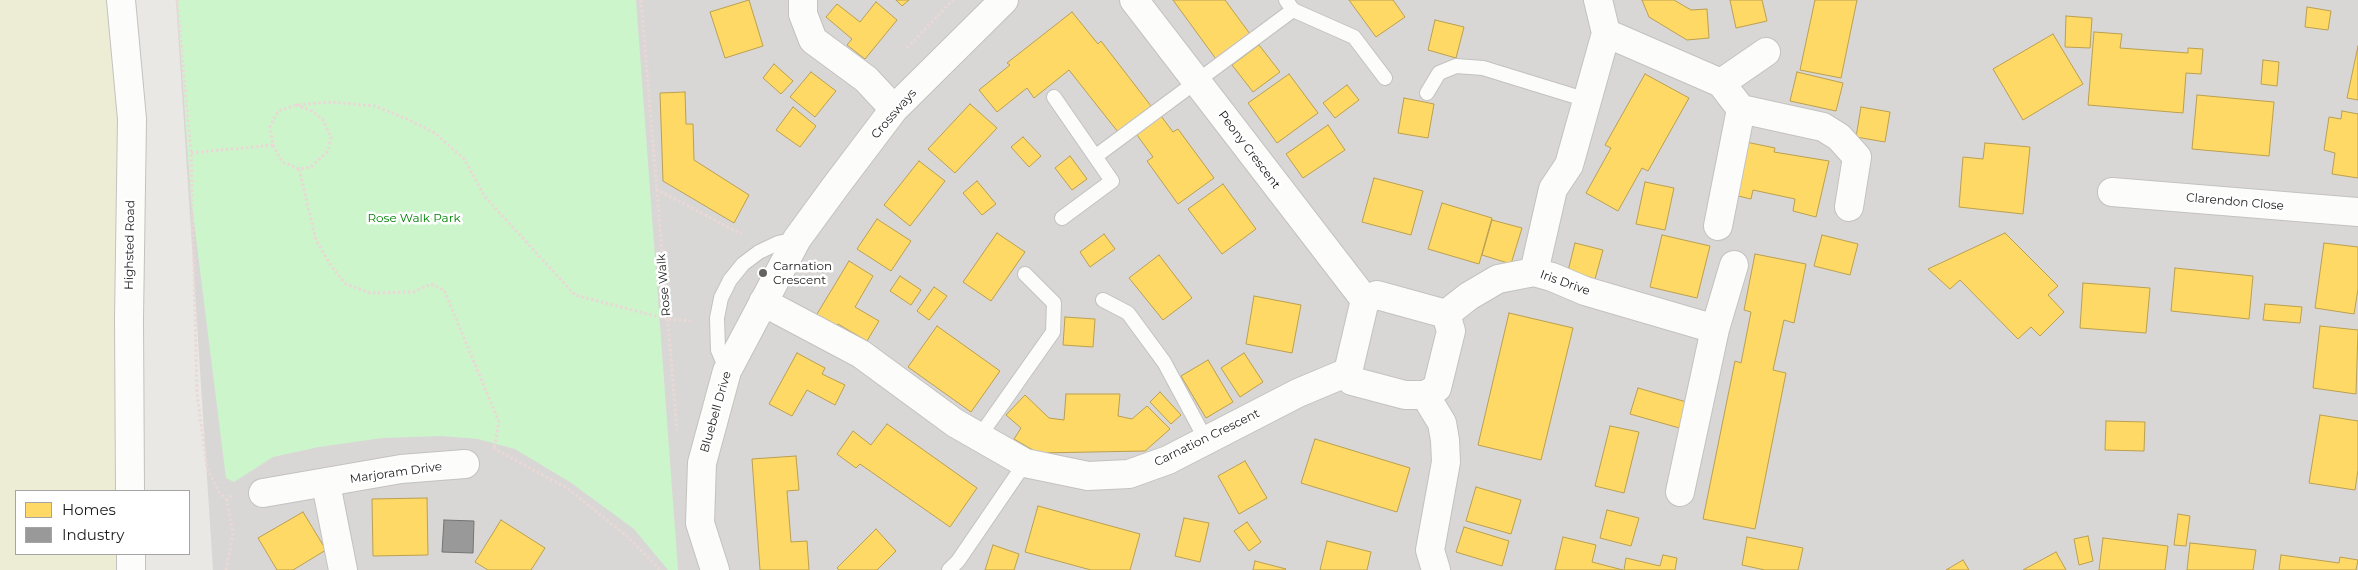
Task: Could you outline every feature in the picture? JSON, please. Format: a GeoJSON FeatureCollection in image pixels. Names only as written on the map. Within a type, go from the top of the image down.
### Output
{"type":"FeatureCollection","features":[{"type":"Feature","properties":{"kind":"street","name":"Highsted Road"},"geometry":{"type":"LineString","coordinates":[[121,0],[132,119],[129,320],[130,490]]}},
{"type":"Feature","properties":{"kind":"street"},"geometry":{"type":"LineString","coordinates":[[803,0],[803,14],[813,40],[866,79],[894,110]]}},
{"type":"Feature","properties":{"kind":"street","name":"Crossways"},"geometry":{"type":"LineString","coordinates":[[797,239],[894,110],[1004,0]]}},
{"type":"Feature","properties":{"kind":"street","name":"Peony Crescent"},"geometry":{"type":"LineString","coordinates":[[1134,0],[1364,300]]}},
{"type":"Feature","properties":{"kind":"street"},"geometry":{"type":"LineString","coordinates":[[1534,272],[1553,189],[1569,165],[1606,33],[1598,0]]}},
{"type":"Feature","properties":{"kind":"street"},"geometry":{"type":"LineString","coordinates":[[1606,33],[1721,82],[1741,109],[1823,127],[1838,137],[1857,158],[1849,207]]}},
{"type":"Feature","properties":{"kind":"street"},"geometry":{"type":"LineString","coordinates":[[1721,82],[1766,52]]}},
{"type":"Feature","properties":{"kind":"street"},"geometry":{"type":"LineString","coordinates":[[1718,226],[1741,109]]}},
{"type":"Feature","properties":{"kind":"street","name":"Clarendon Close"},"geometry":{"type":"LineString","coordinates":[[2112,192],[2358,212]]}},
{"type":"Feature","properties":{"kind":"street","name":"Bluebell Drive"},"geometry":{"type":"LineString","coordinates":[[715,570],[700,523],[702,463],[726,371],[797,239]]}},
{"type":"Feature","properties":{"kind":"street"},"geometry":{"type":"LineString","coordinates":[[1680,492],[1715,329],[1734,265]]}},
{"type":"Feature","properties":{"kind":"street","name":"Iris Drive"},"geometry":{"type":"LineString","coordinates":[[1446,314],[1469,296],[1498,278],[1534,272],[1552,277],[1585,291],[1715,329]]}},
{"type":"Feature","properties":{"kind":"street"},"geometry":{"type":"LineString","coordinates":[[1377,295],[1446,314],[1450,330],[1436,388],[1425,395],[1405,395],[1352,381],[1348,372],[1364,300],[1377,295]]}},
{"type":"Feature","properties":{"kind":"street","name":"Carnation Crescent"},"geometry":{"type":"LineString","coordinates":[[763,302],[861,354],[955,423],[1026,463],[1088,476],[1129,474],[1168,460],[1298,393],[1348,372]]}},
{"type":"Feature","properties":{"kind":"street"},"geometry":{"type":"LineString","coordinates":[[1425,395],[1442,423],[1445,440],[1446,462],[1430,550],[1436,570]]}},
{"type":"Feature","properties":{"kind":"street","name":"Marjoram Drive"},"geometry":{"type":"LineString","coordinates":[[262,493],[326,484],[401,469],[465,464]]}},
{"type":"Feature","properties":{"kind":"street"},"geometry":{"type":"LineString","coordinates":[[326,484],[343,570]]}},
{"type":"Feature","properties":{"kind":"street"},"geometry":{"type":"LineString","coordinates":[[131,555],[131,570]]}},
{"type":"Feature","properties":{"kind":"lane"},"geometry":{"type":"LineString","coordinates":[[1096,156],[1198,83],[1290,5],[1354,37],[1385,78]]}},
{"type":"Feature","properties":{"kind":"lane"},"geometry":{"type":"LineString","coordinates":[[1428,93],[1439,73],[1456,66],[1483,68],[1587,100]]}},
{"type":"Feature","properties":{"kind":"lane"},"geometry":{"type":"LineString","coordinates":[[1054,97],[1112,181],[1062,218]]}},
{"type":"Feature","properties":{"kind":"lane"},"geometry":{"type":"LineString","coordinates":[[726,371],[717,338],[717,318],[730,280],[743,264],[759,252],[778,243],[797,239]]}},
{"type":"Feature","properties":{"kind":"lane"},"geometry":{"type":"LineString","coordinates":[[979,436],[1053,332],[1054,303],[1025,274]]}},
{"type":"Feature","properties":{"kind":"lane"},"geometry":{"type":"LineString","coordinates":[[1103,300],[1128,313],[1159,355],[1206,440]]}},
{"type":"Feature","properties":{"kind":"lane"},"geometry":{"type":"LineString","coordinates":[[949,570],[958,561],[1026,463]]}},
{"type":"Feature","properties":{"kind":"path"},"geometry":{"type":"LineString","coordinates":[[177,0],[191,153],[197,394],[206,468],[219,492],[227,500]]}},
{"type":"Feature","properties":{"kind":"path","name":"Rose Walk"},"geometry":{"type":"LineString","coordinates":[[641,0],[677,434]]}},
{"type":"Feature","properties":{"kind":"path"},"geometry":{"type":"LineString","coordinates":[[296,104],[312,110],[323,120],[331,137],[328,151],[311,167],[298,169],[282,162],[273,145],[270,127],[278,110],[296,104],[331,102],[375,106],[407,118],[435,133],[465,160],[485,197],[574,295],[667,319],[696,321],[717,338]]}},
{"type":"Feature","properties":{"kind":"path"},"geometry":{"type":"LineString","coordinates":[[191,153],[273,145]]}},
{"type":"Feature","properties":{"kind":"path"},"geometry":{"type":"LineString","coordinates":[[298,169],[316,240],[331,266],[346,284],[370,292],[413,292],[431,284],[444,290],[499,422],[494,448]]}},
{"type":"Feature","properties":{"kind":"path"},"geometry":{"type":"LineString","coordinates":[[656,189],[746,236]]}},
{"type":"Feature","properties":{"kind":"shaded area"},"geometry":{"type":"Polygon","coordinates":[[[176,0],[2358,0],[2358,570],[213,570],[176,0]]]}},
{"type":"Feature","properties":{"kind":"green space"},"geometry":{"type":"Polygon","coordinates":[[[0,0],[124,0],[127,490],[15,490],[15,555],[127,555],[127,570],[0,570],[0,0]]]}},
{"type":"Feature","properties":{"kind":"green space","name":"Rose Walk Park"},"geometry":{"type":"Polygon","coordinates":[[[177,0],[636,0],[678,570],[668,570],[634,529],[570,482],[515,449],[478,439],[441,436],[382,438],[319,447],[273,457],[234,482],[226,478],[191,198],[177,0]]]}},
{"type":"Feature","properties":{"kind":"building: Homes"},"geometry":{"type":"Polygon","coordinates":[[[749,0],[763,46],[725,58],[710,12],[749,0]]]}},
{"type":"Feature","properties":{"kind":"building: Homes"},"geometry":{"type":"Polygon","coordinates":[[[896,0],[909,0],[902,6],[896,0]]]}},
{"type":"Feature","properties":{"kind":"building: Homes"},"geometry":{"type":"Polygon","coordinates":[[[1173,0],[1225,0],[1250,34],[1216,59],[1173,0]]]}},
{"type":"Feature","properties":{"kind":"building: Homes"},"geometry":{"type":"Polygon","coordinates":[[[1349,0],[1393,0],[1405,17],[1376,37],[1349,0]]]}},
{"type":"Feature","properties":{"kind":"building: Homes"},"geometry":{"type":"Polygon","coordinates":[[[1642,0],[1674,0],[1691,10],[1707,9],[1709,38],[1687,40],[1649,17],[1642,0]]]}},
{"type":"Feature","properties":{"kind":"building: Homes"},"geometry":{"type":"Polygon","coordinates":[[[1730,0],[1762,0],[1767,21],[1736,28],[1730,0]]]}},
{"type":"Feature","properties":{"kind":"building: Homes"},"geometry":{"type":"Polygon","coordinates":[[[1815,0],[1857,0],[1841,78],[1800,70],[1815,0]]]}},
{"type":"Feature","properties":{"kind":"building: Homes"},"geometry":{"type":"Polygon","coordinates":[[[876,2],[897,20],[865,59],[847,45],[852,39],[826,17],[837,4],[860,22],[876,2]]]}},
{"type":"Feature","properties":{"kind":"building: Homes"},"geometry":{"type":"Polygon","coordinates":[[[2307,7],[2331,11],[2328,30],[2305,27],[2307,7]]]}},
{"type":"Feature","properties":{"kind":"building: Homes"},"geometry":{"type":"Polygon","coordinates":[[[1072,12],[1098,44],[1101,41],[1151,106],[1118,132],[1069,70],[1034,98],[1027,88],[997,112],[979,90],[1010,65],[1007,63],[1072,12]]]}},
{"type":"Feature","properties":{"kind":"building: Homes"},"geometry":{"type":"Polygon","coordinates":[[[2066,16],[2092,18],[2090,48],[2065,47],[2066,16]]]}},
{"type":"Feature","properties":{"kind":"building: Homes"},"geometry":{"type":"Polygon","coordinates":[[[1435,20],[1464,27],[1456,58],[1428,50],[1435,20]]]}},
{"type":"Feature","properties":{"kind":"building: Homes"},"geometry":{"type":"Polygon","coordinates":[[[2094,32],[2122,34],[2120,48],[2188,53],[2188,48],[2203,49],[2201,74],[2186,73],[2183,113],[2088,105],[2094,32]]]}},
{"type":"Feature","properties":{"kind":"building: Homes"},"geometry":{"type":"Polygon","coordinates":[[[2053,34],[2083,84],[2023,120],[1993,69],[2053,34]]]}},
{"type":"Feature","properties":{"kind":"building: Homes"},"geometry":{"type":"Polygon","coordinates":[[[1259,45],[1280,72],[1253,92],[1232,65],[1259,45]]]}},
{"type":"Feature","properties":{"kind":"building: Homes"},"geometry":{"type":"Polygon","coordinates":[[[2358,46],[2358,100],[2347,98],[2358,46]]]}},
{"type":"Feature","properties":{"kind":"building: Homes"},"geometry":{"type":"Polygon","coordinates":[[[2263,60],[2279,62],[2277,86],[2261,84],[2263,60]]]}},
{"type":"Feature","properties":{"kind":"building: Homes"},"geometry":{"type":"Polygon","coordinates":[[[774,64],[793,81],[781,94],[763,78],[774,64]]]}},
{"type":"Feature","properties":{"kind":"building: Homes"},"geometry":{"type":"Polygon","coordinates":[[[811,72],[836,91],[815,117],[790,97],[811,72]]]}},
{"type":"Feature","properties":{"kind":"building: Homes"},"geometry":{"type":"Polygon","coordinates":[[[1797,72],[1843,83],[1836,111],[1790,101],[1797,72]]]}},
{"type":"Feature","properties":{"kind":"building: Homes"},"geometry":{"type":"Polygon","coordinates":[[[1289,74],[1318,113],[1277,143],[1248,103],[1289,74]]]}},
{"type":"Feature","properties":{"kind":"building: Homes"},"geometry":{"type":"Polygon","coordinates":[[[1645,74],[1689,98],[1648,171],[1642,168],[1618,211],[1586,193],[1611,148],[1605,145],[1645,74]]]}},
{"type":"Feature","properties":{"kind":"building: Homes"},"geometry":{"type":"Polygon","coordinates":[[[1347,85],[1359,100],[1335,118],[1323,103],[1347,85]]]}},
{"type":"Feature","properties":{"kind":"building: Homes"},"geometry":{"type":"Polygon","coordinates":[[[685,92],[686,124],[693,124],[694,160],[749,195],[734,223],[663,181],[660,93],[685,92]]]}},
{"type":"Feature","properties":{"kind":"building: Homes"},"geometry":{"type":"Polygon","coordinates":[[[2197,95],[2274,102],[2269,156],[2192,149],[2197,95]]]}},
{"type":"Feature","properties":{"kind":"building: Homes"},"geometry":{"type":"Polygon","coordinates":[[[1404,98],[1434,104],[1428,138],[1398,133],[1404,98]]]}},
{"type":"Feature","properties":{"kind":"building: Homes"},"geometry":{"type":"Polygon","coordinates":[[[970,104],[997,128],[955,173],[928,149],[970,104]]]}},
{"type":"Feature","properties":{"kind":"building: Homes"},"geometry":{"type":"Polygon","coordinates":[[[793,107],[816,126],[800,147],[776,130],[793,107]]]}},
{"type":"Feature","properties":{"kind":"building: Homes"},"geometry":{"type":"Polygon","coordinates":[[[1861,107],[1890,112],[1885,142],[1856,137],[1861,107]]]}},
{"type":"Feature","properties":{"kind":"building: Homes"},"geometry":{"type":"Polygon","coordinates":[[[2342,111],[2358,114],[2358,178],[2332,174],[2335,153],[2324,150],[2329,117],[2341,119],[2342,111]]]}},
{"type":"Feature","properties":{"kind":"building: Homes"},"geometry":{"type":"Polygon","coordinates":[[[1161,116],[1173,132],[1178,129],[1214,178],[1178,204],[1147,161],[1153,157],[1137,135],[1161,116]]]}},
{"type":"Feature","properties":{"kind":"building: Homes"},"geometry":{"type":"Polygon","coordinates":[[[1328,125],[1345,150],[1303,178],[1286,154],[1328,125]]]}},
{"type":"Feature","properties":{"kind":"building: Homes"},"geometry":{"type":"Polygon","coordinates":[[[1023,137],[1041,156],[1029,167],[1011,147],[1023,137]]]}},
{"type":"Feature","properties":{"kind":"building: Homes"},"geometry":{"type":"Polygon","coordinates":[[[1746,142],[1775,148],[1774,152],[1829,161],[1816,217],[1793,211],[1795,199],[1753,190],[1751,199],[1734,195],[1746,142]]]}},
{"type":"Feature","properties":{"kind":"building: Homes"},"geometry":{"type":"Polygon","coordinates":[[[1985,143],[2030,147],[2023,214],[1959,207],[1963,157],[1983,159],[1985,143]]]}},
{"type":"Feature","properties":{"kind":"building: Homes"},"geometry":{"type":"Polygon","coordinates":[[[1070,156],[1087,179],[1072,190],[1055,168],[1070,156]]]}},
{"type":"Feature","properties":{"kind":"building: Homes"},"geometry":{"type":"Polygon","coordinates":[[[919,161],[945,181],[910,226],[884,205],[919,161]]]}},
{"type":"Feature","properties":{"kind":"building: Homes"},"geometry":{"type":"Polygon","coordinates":[[[1374,178],[1423,191],[1411,235],[1362,222],[1374,178]]]}},
{"type":"Feature","properties":{"kind":"building: Homes"},"geometry":{"type":"Polygon","coordinates":[[[977,181],[996,204],[982,215],[963,193],[977,181]]]}},
{"type":"Feature","properties":{"kind":"building: Homes"},"geometry":{"type":"Polygon","coordinates":[[[1645,182],[1674,188],[1665,230],[1636,224],[1645,182]]]}},
{"type":"Feature","properties":{"kind":"building: Homes"},"geometry":{"type":"Polygon","coordinates":[[[1223,184],[1256,229],[1222,254],[1188,209],[1223,184]]]}},
{"type":"Feature","properties":{"kind":"building: Homes"},"geometry":{"type":"Polygon","coordinates":[[[1442,203],[1492,218],[1479,264],[1428,249],[1442,203]]]}},
{"type":"Feature","properties":{"kind":"building: Homes"},"geometry":{"type":"Polygon","coordinates":[[[877,219],[911,241],[891,271],[857,249],[877,219]]]}},
{"type":"Feature","properties":{"kind":"building: Homes"},"geometry":{"type":"Polygon","coordinates":[[[1492,220],[1522,228],[1511,264],[1482,255],[1492,220]]]}},
{"type":"Feature","properties":{"kind":"building: Homes"},"geometry":{"type":"Polygon","coordinates":[[[997,233],[1025,252],[991,301],[963,282],[997,233]]]}},
{"type":"Feature","properties":{"kind":"building: Homes"},"geometry":{"type":"Polygon","coordinates":[[[2005,233],[2058,286],[2048,295],[2064,312],[2040,336],[2031,327],[2018,339],[1960,280],[1950,289],[1928,269],[2005,233]]]}},
{"type":"Feature","properties":{"kind":"building: Homes"},"geometry":{"type":"Polygon","coordinates":[[[1104,234],[1115,249],[1090,267],[1080,252],[1104,234]]]}},
{"type":"Feature","properties":{"kind":"building: Homes"},"geometry":{"type":"Polygon","coordinates":[[[1662,235],[1710,246],[1697,298],[1650,287],[1662,235]]]}},
{"type":"Feature","properties":{"kind":"building: Homes"},"geometry":{"type":"Polygon","coordinates":[[[1822,235],[1858,244],[1850,275],[1814,266],[1822,235]]]}},
{"type":"Feature","properties":{"kind":"building: Homes"},"geometry":{"type":"Polygon","coordinates":[[[1575,243],[1603,250],[1595,279],[1568,271],[1575,243]]]}},
{"type":"Feature","properties":{"kind":"building: Homes"},"geometry":{"type":"Polygon","coordinates":[[[2324,243],[2358,247],[2358,289],[2354,314],[2315,308],[2324,243]]]}},
{"type":"Feature","properties":{"kind":"building: Homes"},"geometry":{"type":"Polygon","coordinates":[[[1755,254],[1806,264],[1794,323],[1784,320],[1773,370],[1786,373],[1755,529],[1703,519],[1735,361],[1741,363],[1751,312],[1744,310],[1755,254]]]}},
{"type":"Feature","properties":{"kind":"building: Homes"},"geometry":{"type":"Polygon","coordinates":[[[1159,255],[1192,298],[1163,320],[1129,278],[1159,255]]]}},
{"type":"Feature","properties":{"kind":"building: Homes"},"geometry":{"type":"Polygon","coordinates":[[[849,261],[873,276],[855,307],[879,321],[867,341],[838,324],[834,331],[814,319],[849,261]]]}},
{"type":"Feature","properties":{"kind":"building: Homes"},"geometry":{"type":"Polygon","coordinates":[[[2175,268],[2253,276],[2249,319],[2171,311],[2175,268]]]}},
{"type":"Feature","properties":{"kind":"building: Homes"},"geometry":{"type":"Polygon","coordinates":[[[900,276],[921,290],[911,305],[890,291],[900,276]]]}},
{"type":"Feature","properties":{"kind":"building: Homes"},"geometry":{"type":"Polygon","coordinates":[[[2083,283],[2150,288],[2146,333],[2080,328],[2083,283]]]}},
{"type":"Feature","properties":{"kind":"building: Homes"},"geometry":{"type":"Polygon","coordinates":[[[934,287],[947,296],[929,320],[917,311],[934,287]]]}},
{"type":"Feature","properties":{"kind":"building: Homes"},"geometry":{"type":"Polygon","coordinates":[[[1254,296],[1301,305],[1292,353],[1246,344],[1254,296]]]}},
{"type":"Feature","properties":{"kind":"building: Homes"},"geometry":{"type":"Polygon","coordinates":[[[2265,304],[2302,307],[2300,323],[2263,320],[2265,304]]]}},
{"type":"Feature","properties":{"kind":"building: Homes"},"geometry":{"type":"Polygon","coordinates":[[[1509,313],[1573,328],[1541,460],[1478,445],[1509,313]]]}},
{"type":"Feature","properties":{"kind":"building: Homes"},"geometry":{"type":"Polygon","coordinates":[[[1065,317],[1095,319],[1093,347],[1063,345],[1065,317]]]}},
{"type":"Feature","properties":{"kind":"building: Homes"},"geometry":{"type":"Polygon","coordinates":[[[937,326],[1000,371],[971,412],[908,367],[937,326]]]}},
{"type":"Feature","properties":{"kind":"building: Homes"},"geometry":{"type":"Polygon","coordinates":[[[2320,326],[2358,330],[2356,394],[2313,388],[2320,326]]]}},
{"type":"Feature","properties":{"kind":"building: Homes"},"geometry":{"type":"Polygon","coordinates":[[[797,353],[825,368],[822,374],[845,385],[835,405],[807,390],[792,416],[769,404],[797,353]]]}},
{"type":"Feature","properties":{"kind":"building: Homes"},"geometry":{"type":"Polygon","coordinates":[[[1244,353],[1263,382],[1240,397],[1221,368],[1244,353]]]}},
{"type":"Feature","properties":{"kind":"building: Homes"},"geometry":{"type":"Polygon","coordinates":[[[1208,360],[1233,402],[1206,418],[1181,376],[1208,360]]]}},
{"type":"Feature","properties":{"kind":"building: Homes"},"geometry":{"type":"Polygon","coordinates":[[[1638,388],[1690,403],[1683,429],[1630,414],[1638,388]]]}},
{"type":"Feature","properties":{"kind":"building: Homes"},"geometry":{"type":"Polygon","coordinates":[[[1160,392],[1181,415],[1171,424],[1150,402],[1160,392]]]}},
{"type":"Feature","properties":{"kind":"building: Homes"},"geometry":{"type":"Polygon","coordinates":[[[1066,394],[1120,394],[1118,416],[1132,419],[1147,406],[1170,429],[1145,451],[1038,453],[1014,439],[1021,428],[1006,415],[1025,395],[1049,418],[1064,420],[1066,394]]]}},
{"type":"Feature","properties":{"kind":"building: Homes"},"geometry":{"type":"Polygon","coordinates":[[[2320,415],[2358,421],[2358,470],[2355,490],[2309,483],[2320,415]]]}},
{"type":"Feature","properties":{"kind":"building: Homes"},"geometry":{"type":"Polygon","coordinates":[[[2106,421],[2145,422],[2144,451],[2105,450],[2106,421]]]}},
{"type":"Feature","properties":{"kind":"building: Homes"},"geometry":{"type":"Polygon","coordinates":[[[887,424],[977,488],[950,527],[860,464],[856,468],[837,454],[853,431],[871,445],[887,424]]]}},
{"type":"Feature","properties":{"kind":"building: Homes"},"geometry":{"type":"Polygon","coordinates":[[[1610,426],[1639,432],[1624,493],[1595,486],[1610,426]]]}},
{"type":"Feature","properties":{"kind":"building: Homes"},"geometry":{"type":"Polygon","coordinates":[[[1315,439],[1410,468],[1397,512],[1301,483],[1315,439]]]}},
{"type":"Feature","properties":{"kind":"building: Homes"},"geometry":{"type":"Polygon","coordinates":[[[796,456],[799,490],[787,491],[791,542],[807,541],[809,570],[760,570],[752,459],[796,456]]]}},
{"type":"Feature","properties":{"kind":"building: Homes"},"geometry":{"type":"Polygon","coordinates":[[[1245,461],[1267,498],[1239,514],[1218,476],[1245,461]]]}},
{"type":"Feature","properties":{"kind":"building: Homes"},"geometry":{"type":"Polygon","coordinates":[[[1476,487],[1521,500],[1511,534],[1466,521],[1476,487]]]}},
{"type":"Feature","properties":{"kind":"building: Homes"},"geometry":{"type":"Polygon","coordinates":[[[427,498],[428,555],[373,556],[372,499],[427,498]]]}},
{"type":"Feature","properties":{"kind":"building: Homes"},"geometry":{"type":"Polygon","coordinates":[[[1038,506],[1140,534],[1130,570],[1091,570],[1025,552],[1038,506]]]}},
{"type":"Feature","properties":{"kind":"building: Homes"},"geometry":{"type":"Polygon","coordinates":[[[1607,510],[1639,518],[1631,546],[1600,538],[1607,510]]]}},
{"type":"Feature","properties":{"kind":"building: Homes"},"geometry":{"type":"Polygon","coordinates":[[[303,512],[326,550],[293,570],[277,570],[258,538],[303,512]]]}},
{"type":"Feature","properties":{"kind":"building: Homes"},"geometry":{"type":"Polygon","coordinates":[[[2178,514],[2190,516],[2186,546],[2174,545],[2178,514]]]}},
{"type":"Feature","properties":{"kind":"building: Homes"},"geometry":{"type":"Polygon","coordinates":[[[1184,518],[1209,523],[1200,562],[1175,556],[1184,518]]]}},
{"type":"Feature","properties":{"kind":"building: Homes"},"geometry":{"type":"Polygon","coordinates":[[[501,520],[545,548],[531,570],[488,570],[475,562],[501,520]]]}},
{"type":"Feature","properties":{"kind":"building: Homes"},"geometry":{"type":"Polygon","coordinates":[[[1247,522],[1261,542],[1249,551],[1234,531],[1247,522]]]}},
{"type":"Feature","properties":{"kind":"building: Homes"},"geometry":{"type":"Polygon","coordinates":[[[1464,527],[1509,541],[1502,566],[1456,552],[1464,527]]]}},
{"type":"Feature","properties":{"kind":"building: Homes"},"geometry":{"type":"Polygon","coordinates":[[[876,529],[896,551],[877,570],[839,570],[837,568],[876,529]]]}},
{"type":"Feature","properties":{"kind":"building: Homes"},"geometry":{"type":"Polygon","coordinates":[[[2088,536],[2093,561],[2079,565],[2074,539],[2088,536]]]}},
{"type":"Feature","properties":{"kind":"building: Homes"},"geometry":{"type":"Polygon","coordinates":[[[1563,537],[1596,545],[1592,562],[1623,570],[1555,570],[1563,537]]]}},
{"type":"Feature","properties":{"kind":"building: Homes"},"geometry":{"type":"Polygon","coordinates":[[[1747,537],[1803,548],[1798,570],[1765,570],[1742,565],[1747,537]]]}},
{"type":"Feature","properties":{"kind":"building: Homes"},"geometry":{"type":"Polygon","coordinates":[[[2103,538],[2168,546],[2165,570],[2099,570],[2103,538]]]}},
{"type":"Feature","properties":{"kind":"building: Homes"},"geometry":{"type":"Polygon","coordinates":[[[1327,541],[1371,552],[1367,570],[1320,570],[1327,541]]]}},
{"type":"Feature","properties":{"kind":"building: Homes"},"geometry":{"type":"Polygon","coordinates":[[[2190,543],[2256,550],[2253,570],[2187,570],[2190,543]]]}},
{"type":"Feature","properties":{"kind":"building: Homes"},"geometry":{"type":"Polygon","coordinates":[[[993,545],[1019,554],[1014,570],[985,570],[993,545]]]}},
{"type":"Feature","properties":{"kind":"building: Homes"},"geometry":{"type":"Polygon","coordinates":[[[2056,552],[2066,570],[2023,570],[2056,552]]]}},
{"type":"Feature","properties":{"kind":"building: Homes"},"geometry":{"type":"Polygon","coordinates":[[[1663,555],[1677,558],[1675,570],[1624,570],[1626,558],[1660,566],[1663,555]]]}},
{"type":"Feature","properties":{"kind":"building: Homes"},"geometry":{"type":"Polygon","coordinates":[[[2281,555],[2339,563],[2340,557],[2358,560],[2356,570],[2279,570],[2281,555]]]}},
{"type":"Feature","properties":{"kind":"building: Homes"},"geometry":{"type":"Polygon","coordinates":[[[1963,560],[1969,570],[1946,570],[1963,560]]]}},
{"type":"Feature","properties":{"kind":"building: Homes"},"geometry":{"type":"Polygon","coordinates":[[[1255,561],[1286,569],[1253,570],[1255,561]]]}},
{"type":"Feature","properties":{"kind":"building: Industry"},"geometry":{"type":"Polygon","coordinates":[[[444,520],[474,521],[473,553],[442,552],[444,520]]]}},
{"type":"Feature","properties":{"kind":"place","name":"Carnation Crescent"},"geometry":{"type":"Point","coordinates":[763,273]}}]}
